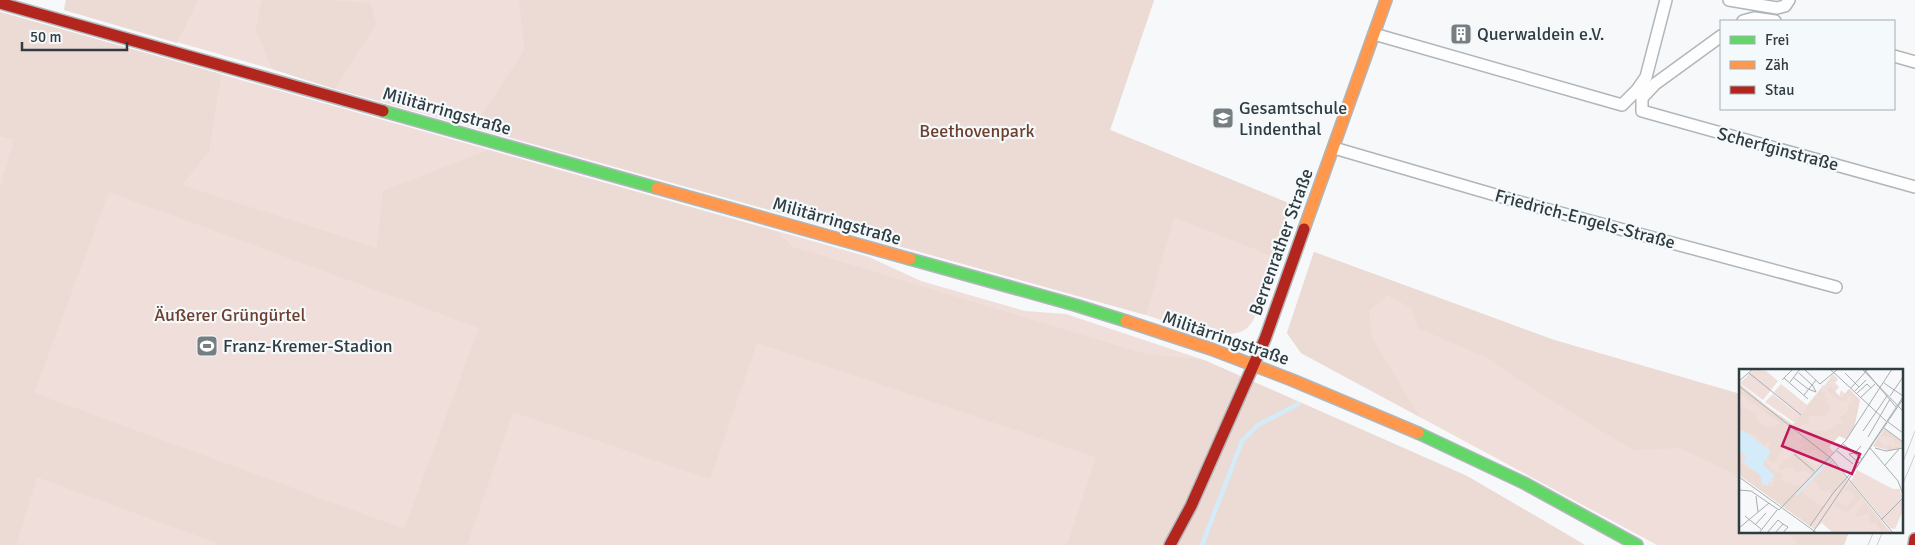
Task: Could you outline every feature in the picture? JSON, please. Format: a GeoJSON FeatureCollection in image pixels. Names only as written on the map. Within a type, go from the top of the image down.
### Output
{"type":"FeatureCollection","features":[{"type":"Feature","properties":{"kind":"main road","name":"Berrenrather Straße"},"geometry":{"type":"LineString","coordinates":[[1170,545],[1191,506],[1265,339],[1386,0]]}},
{"type":"Feature","properties":{"kind":"main road","name":"Militärringstraße"},"geometry":{"type":"LineString","coordinates":[[0,3],[1075,305],[1211,349],[1292,380],[1455,448],[1524,483],[1637,545]]}},
{"type":"Feature","properties":{"kind":"main road"},"geometry":{"type":"LineString","coordinates":[[1914,545],[1915,539]]}},
{"type":"Feature","properties":{"kind":"street"},"geometry":{"type":"LineString","coordinates":[[1374,34],[1622,105],[1637,90],[1646,76],[1666,0]]}},
{"type":"Feature","properties":{"kind":"street"},"geometry":{"type":"LineString","coordinates":[[1729,0],[1777,8],[1787,3]]}},
{"type":"Feature","properties":{"kind":"street"},"geometry":{"type":"LineString","coordinates":[[1747,20],[1754,18],[1771,20]]}},
{"type":"Feature","properties":{"kind":"street","name":"Scherfginstraße"},"geometry":{"type":"LineString","coordinates":[[1720,37],[1655,84],[1642,98],[1642,111],[1915,187]]}},
{"type":"Feature","properties":{"kind":"street"},"geometry":{"type":"LineString","coordinates":[[1895,56],[1915,62]]}},
{"type":"Feature","properties":{"kind":"street","name":"Friedrich-Engels-Straße"},"geometry":{"type":"LineString","coordinates":[[1334,148],[1516,201],[1836,287]]}},
{"type":"Feature","properties":{"kind":"green space","name":"Beethovenpark"},"geometry":{"type":"Polygon","coordinates":[[[66,0],[1154,0],[1110,130],[1291,204],[1266,290],[1253,320],[1243,331],[1227,334],[1214,332],[1209,336],[1146,315],[335,89],[272,69],[64,10],[66,0]]]}},
{"type":"Feature","properties":{"kind":"green space"},"geometry":{"type":"Polygon","coordinates":[[[66,0],[198,0],[177,43],[64,10],[66,0]]]}},
{"type":"Feature","properties":{"kind":"green space"},"geometry":{"type":"Polygon","coordinates":[[[264,0],[330,0],[370,3],[376,24],[335,89],[272,69],[256,30],[261,2],[264,0]]]}},
{"type":"Feature","properties":{"kind":"green space","name":"Beethovenpark"},"geometry":{"type":"Polygon","coordinates":[[[519,0],[1154,0],[1110,130],[1291,204],[1277,258],[1174,217],[1146,315],[474,127],[525,49],[519,0]]]}},
{"type":"Feature","properties":{"kind":"green space","name":"Äußerer Grüngürtel"},"geometry":{"type":"Polygon","coordinates":[[[0,12],[869,257],[921,281],[1025,311],[1066,314],[1204,360],[1467,476],[1585,545],[0,545],[0,12]]]}},
{"type":"Feature","properties":{"kind":"green space"},"geometry":{"type":"Polygon","coordinates":[[[0,12],[221,74],[209,151],[182,185],[377,248],[383,191],[488,150],[777,232],[793,247],[1145,354],[1204,360],[1467,476],[1585,545],[1067,545],[1096,457],[757,343],[710,479],[513,412],[467,545],[222,545],[37,477],[16,545],[0,545],[0,187],[14,140],[0,136],[0,12]],[[109,192],[34,393],[404,529],[479,328],[109,192]]]}},
{"type":"Feature","properties":{"kind":"green space"},"geometry":{"type":"Polygon","coordinates":[[[1314,252],[1554,340],[1739,394],[1739,532],[1849,532],[1844,545],[1657,545],[1301,353],[1287,333],[1314,252]]]}},
{"type":"Feature","properties":{"kind":"green space"},"geometry":{"type":"Polygon","coordinates":[[[1314,252],[1554,340],[1739,394],[1739,481],[1733,473],[1680,448],[1633,450],[1517,379],[1490,359],[1418,328],[1411,308],[1388,295],[1369,311],[1372,338],[1420,417],[1301,353],[1287,333],[1314,252]]]}},
{"type":"Feature","properties":{"kind":"green space"},"geometry":{"type":"Polygon","coordinates":[[[1786,532],[1849,532],[1844,545],[1797,545],[1786,532]]]}},
{"type":"Feature","properties":{"kind":"waterway"},"geometry":{"type":"LineString","coordinates":[[1202,545],[1242,441],[1258,425],[1298,404]]}},
{"type":"Feature","properties":{"kind":"tram line"},"geometry":{"type":"LineString","coordinates":[[1902,464],[1915,431]]}},
{"type":"Feature","properties":{"kind":"tram line"},"geometry":{"type":"LineString","coordinates":[[1902,486],[1915,455]]}},
{"type":"Feature","properties":{"kind":"tram line"},"geometry":{"type":"LineString","coordinates":[[1868,545],[1874,532]]}},
{"type":"Feature","properties":{"kind":"tram line"},"geometry":{"type":"LineString","coordinates":[[1877,545],[1883,532]]}},
{"type":"Feature","properties":{"kind":"traffic: fast"},"geometry":{"type":"LineString","coordinates":[[383,111],[657,188]]}},
{"type":"Feature","properties":{"kind":"traffic: fast"},"geometry":{"type":"LineString","coordinates":[[910,259],[1126,321]]}},
{"type":"Feature","properties":{"kind":"traffic: fast"},"geometry":{"type":"LineString","coordinates":[[1418,433],[1524,483],[1637,545]]}},
{"type":"Feature","properties":{"kind":"traffic: slow"},"geometry":{"type":"LineString","coordinates":[[1304,229],[1386,0]]}},
{"type":"Feature","properties":{"kind":"traffic: slow"},"geometry":{"type":"LineString","coordinates":[[657,188],[910,259]]}},
{"type":"Feature","properties":{"kind":"traffic: slow"},"geometry":{"type":"LineString","coordinates":[[1126,321],[1211,349],[1292,380],[1418,433]]}},
{"type":"Feature","properties":{"kind":"traffic: jam"},"geometry":{"type":"LineString","coordinates":[[0,3],[383,111]]}},
{"type":"Feature","properties":{"kind":"traffic: jam"},"geometry":{"type":"LineString","coordinates":[[1170,545],[1191,506],[1265,339],[1304,229]]}},
{"type":"Feature","properties":{"kind":"traffic: jam"},"geometry":{"type":"LineString","coordinates":[[1914,545],[1915,539]]}},
{"type":"Feature","properties":{"kind":"place","name":"Querwaldein e.V."},"geometry":{"type":"Point","coordinates":[1461,34]}},
{"type":"Feature","properties":{"kind":"place","name":"Gesamtschule Lindenthal"},"geometry":{"type":"Point","coordinates":[1223,118]}},
{"type":"Feature","properties":{"kind":"place","name":"Franz-Kremer-Stadion"},"geometry":{"type":"Point","coordinates":[207,346]}}]}
